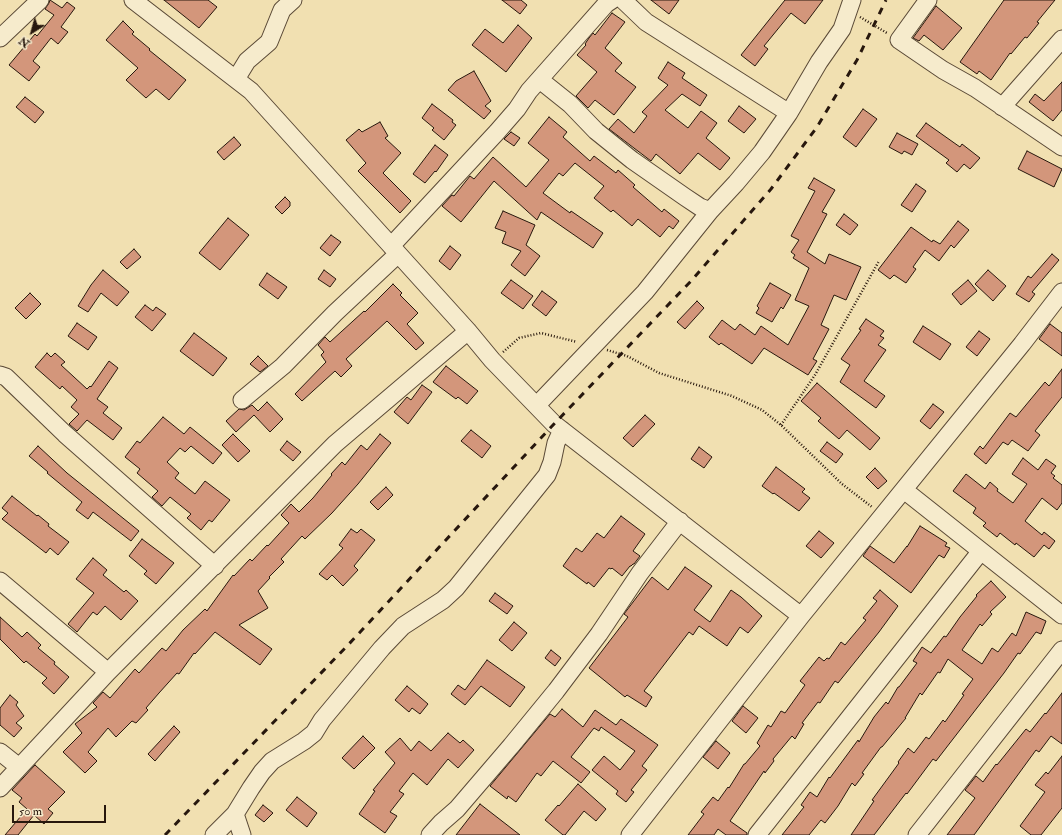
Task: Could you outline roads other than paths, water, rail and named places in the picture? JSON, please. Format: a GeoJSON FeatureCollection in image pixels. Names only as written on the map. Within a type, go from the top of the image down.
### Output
{"type":"FeatureCollection","features":[{"type":"Feature","properties":{"kind":"street"},"geometry":{"type":"LineString","coordinates":[[0,38],[40,0]]}},
{"type":"Feature","properties":{"kind":"street"},"geometry":{"type":"LineString","coordinates":[[133,0],[251,91],[468,331],[492,360],[562,430],[801,616]]}},
{"type":"Feature","properties":{"kind":"street"},"geometry":{"type":"LineString","coordinates":[[236,79],[247,61],[268,42],[282,10],[294,0]]}},
{"type":"Feature","properties":{"kind":"street"},"geometry":{"type":"LineString","coordinates":[[242,400],[283,366],[394,250],[517,109],[529,92],[606,4],[612,0]]}},
{"type":"Feature","properties":{"kind":"street"},"geometry":{"type":"LineString","coordinates":[[622,0],[646,22],[789,113]]}},
{"type":"Feature","properties":{"kind":"street"},"geometry":{"type":"LineString","coordinates":[[928,0],[899,40],[943,70],[975,88],[1062,147]]}},
{"type":"Feature","properties":{"kind":"street"},"geometry":{"type":"LineString","coordinates":[[537,406],[592,346],[645,292],[710,211],[762,152],[789,113],[818,62],[842,29],[851,2]]}},
{"type":"Feature","properties":{"kind":"street"},"geometry":{"type":"LineString","coordinates":[[1002,107],[1062,39]]}},
{"type":"Feature","properties":{"kind":"street"},"geometry":{"type":"LineString","coordinates":[[540,80],[570,104],[596,131],[632,160],[690,200],[710,211]]}},
{"type":"Feature","properties":{"kind":"street"},"geometry":{"type":"LineString","coordinates":[[630,835],[801,616],[1022,344],[1062,292]]}},
{"type":"Feature","properties":{"kind":"street"},"geometry":{"type":"LineString","coordinates":[[0,788],[108,672],[335,444],[468,331]]}},
{"type":"Feature","properties":{"kind":"street"},"geometry":{"type":"LineString","coordinates":[[0,375],[6,377],[65,434],[215,566]]}},
{"type":"Feature","properties":{"kind":"street"},"geometry":{"type":"LineString","coordinates":[[214,835],[235,814],[250,788],[262,772],[272,761],[304,741],[314,732],[322,720],[382,648],[403,626],[443,600],[456,588],[547,476],[552,462],[556,442],[562,430]]}},
{"type":"Feature","properties":{"kind":"street"},"geometry":{"type":"LineString","coordinates":[[904,490],[1062,615]]}},
{"type":"Feature","properties":{"kind":"street"},"geometry":{"type":"LineString","coordinates":[[430,835],[457,809],[556,691],[599,634],[640,573],[680,522]]}},
{"type":"Feature","properties":{"kind":"street"},"geometry":{"type":"LineString","coordinates":[[757,835],[981,551]]}},
{"type":"Feature","properties":{"kind":"street"},"geometry":{"type":"LineString","coordinates":[[0,581],[108,672]]}},
{"type":"Feature","properties":{"kind":"street"},"geometry":{"type":"LineString","coordinates":[[917,835],[1062,650]]}},
{"type":"Feature","properties":{"kind":"street"},"geometry":{"type":"LineString","coordinates":[[0,752],[19,767]]}},
{"type":"Feature","properties":{"kind":"street"},"geometry":{"type":"LineString","coordinates":[[235,814],[242,835]]}},
{"type":"Feature","properties":{"kind":"railway"},"geometry":{"type":"LineString","coordinates":[[165,835],[348,645],[554,424],[691,281],[771,189],[817,127],[857,60],[886,0]]}}]}
